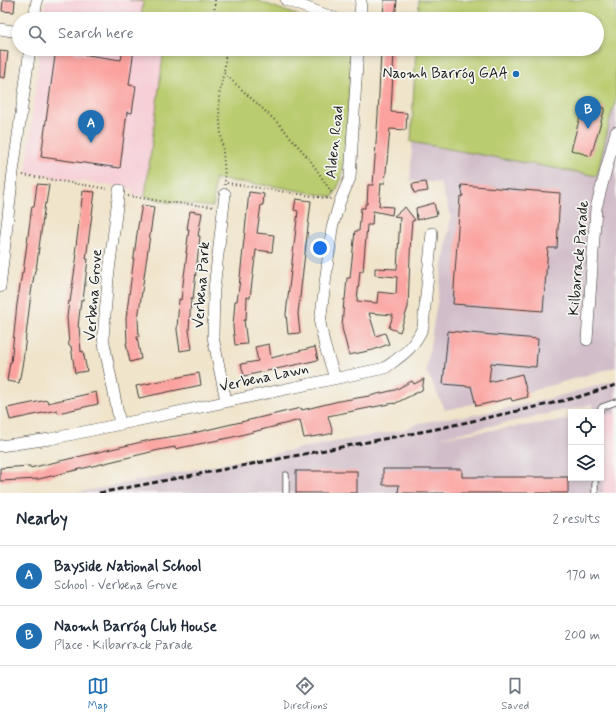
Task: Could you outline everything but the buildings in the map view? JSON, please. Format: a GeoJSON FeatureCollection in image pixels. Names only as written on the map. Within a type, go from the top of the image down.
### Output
{"type":"FeatureCollection","features":[{"type":"Feature","properties":{"kind":"street"},"geometry":{"type":"LineString","coordinates":[[35,12],[37,0]]}},
{"type":"Feature","properties":{"kind":"street"},"geometry":{"type":"LineString","coordinates":[[286,0],[318,12]]}},
{"type":"Feature","properties":{"kind":"street"},"geometry":{"type":"LineString","coordinates":[[360,12],[361,0]]}},
{"type":"Feature","properties":{"kind":"street"},"geometry":{"type":"LineString","coordinates":[[0,29],[12,31]]}},
{"type":"Feature","properties":{"kind":"street"},"geometry":{"type":"LineString","coordinates":[[0,287],[13,172],[29,56]]}},
{"type":"Feature","properties":{"kind":"street","name":"Alden Road"},"geometry":{"type":"LineString","coordinates":[[335,378],[320,323],[332,228],[340,201],[350,178],[358,56]]}},
{"type":"Feature","properties":{"kind":"street","name":"Kilbarrack Parade"},"geometry":{"type":"LineString","coordinates":[[587,340],[596,208],[616,132]]}},
{"type":"Feature","properties":{"kind":"street","name":"Verbena Grove"},"geometry":{"type":"LineString","coordinates":[[118,190],[103,338],[120,424]]}},
{"type":"Feature","properties":{"kind":"street","name":"Verbena Park"},"geometry":{"type":"LineString","coordinates":[[225,194],[214,289],[213,337],[226,401]]}},
{"type":"Feature","properties":{"kind":"street","name":"Verbena Lawn"},"geometry":{"type":"LineString","coordinates":[[0,446],[50,439],[385,368],[409,350],[417,341],[423,328],[432,233]]}},
{"type":"Feature","properties":{"kind":"lane"},"geometry":{"type":"LineString","coordinates":[[601,409],[602,407],[616,402]]}},
{"type":"Feature","properties":{"kind":"lane"},"geometry":{"type":"LineString","coordinates":[[286,475],[286,493]]}},
{"type":"Feature","properties":{"kind":"lane"},"geometry":{"type":"LineString","coordinates":[[595,481],[595,493]]}},
{"type":"Feature","properties":{"kind":"path"},"geometry":{"type":"LineString","coordinates":[[215,0],[216,12]]}},
{"type":"Feature","properties":{"kind":"path"},"geometry":{"type":"LineString","coordinates":[[225,56],[224,73],[219,100],[222,145],[225,164],[225,183],[340,201]]}},
{"type":"Feature","properties":{"kind":"path"},"geometry":{"type":"LineString","coordinates":[[224,73],[280,124],[310,160],[332,193],[340,201]]}},
{"type":"Feature","properties":{"kind":"path"},"geometry":{"type":"LineString","coordinates":[[13,172],[20,175],[118,190],[127,196],[224,209]]}},
{"type":"Feature","properties":{"kind":"shaded area"},"geometry":{"type":"Polygon","coordinates":[[[46,0],[129,0],[143,2],[142,12],[44,12],[46,0]]]}},
{"type":"Feature","properties":{"kind":"shaded area"},"geometry":{"type":"Polygon","coordinates":[[[616,0],[616,367],[523,393],[445,410],[426,370],[451,216],[440,183],[410,181],[418,56],[604,56],[604,12],[616,0]]]}},
{"type":"Feature","properties":{"kind":"shaded area"},"geometry":{"type":"Polygon","coordinates":[[[39,56],[163,56],[145,196],[133,195],[133,189],[26,173],[39,56]]]}},
{"type":"Feature","properties":{"kind":"shaded area"},"geometry":{"type":"Polygon","coordinates":[[[616,380],[616,413],[604,415],[604,409],[593,409],[593,404],[436,438],[568,419],[568,481],[603,481],[603,493],[76,493],[317,445],[403,430],[420,423],[469,416],[535,402],[616,380]]]}},
{"type":"Feature","properties":{"kind":"shaded area"},"geometry":{"type":"Polygon","coordinates":[[[616,413],[616,493],[603,493],[604,415],[616,413]]]}},
{"type":"Feature","properties":{"kind":"green space"},"geometry":{"type":"Polygon","coordinates":[[[129,0],[256,0],[288,12],[142,12],[143,2],[129,0]]]}},
{"type":"Feature","properties":{"kind":"green space","name":"Naomh Barróg GAA"},"geometry":{"type":"Polygon","coordinates":[[[419,0],[616,0],[616,100],[610,119],[597,176],[411,142],[416,56],[604,56],[604,12],[418,12],[419,0]]]}},
{"type":"Feature","properties":{"kind":"green space"},"geometry":{"type":"Polygon","coordinates":[[[163,56],[352,56],[345,156],[341,180],[333,197],[279,187],[215,179],[213,207],[167,202],[145,196],[163,56]]]}},
{"type":"Feature","properties":{"kind":"railway"},"geometry":{"type":"LineString","coordinates":[[99,493],[436,429],[578,397],[616,385]]}},
{"type":"Feature","properties":{"kind":"place","name":"Naomh Barróg GAA"},"geometry":{"type":"Point","coordinates":[516,74]}},
{"type":"Feature","properties":{"kind":"place","name":"Naomh Barróg Club House"},"geometry":{"type":"Point","coordinates":[588,129]}},
{"type":"Feature","properties":{"kind":"place","name":"Bayside National School"},"geometry":{"type":"Point","coordinates":[91,143]}}]}
